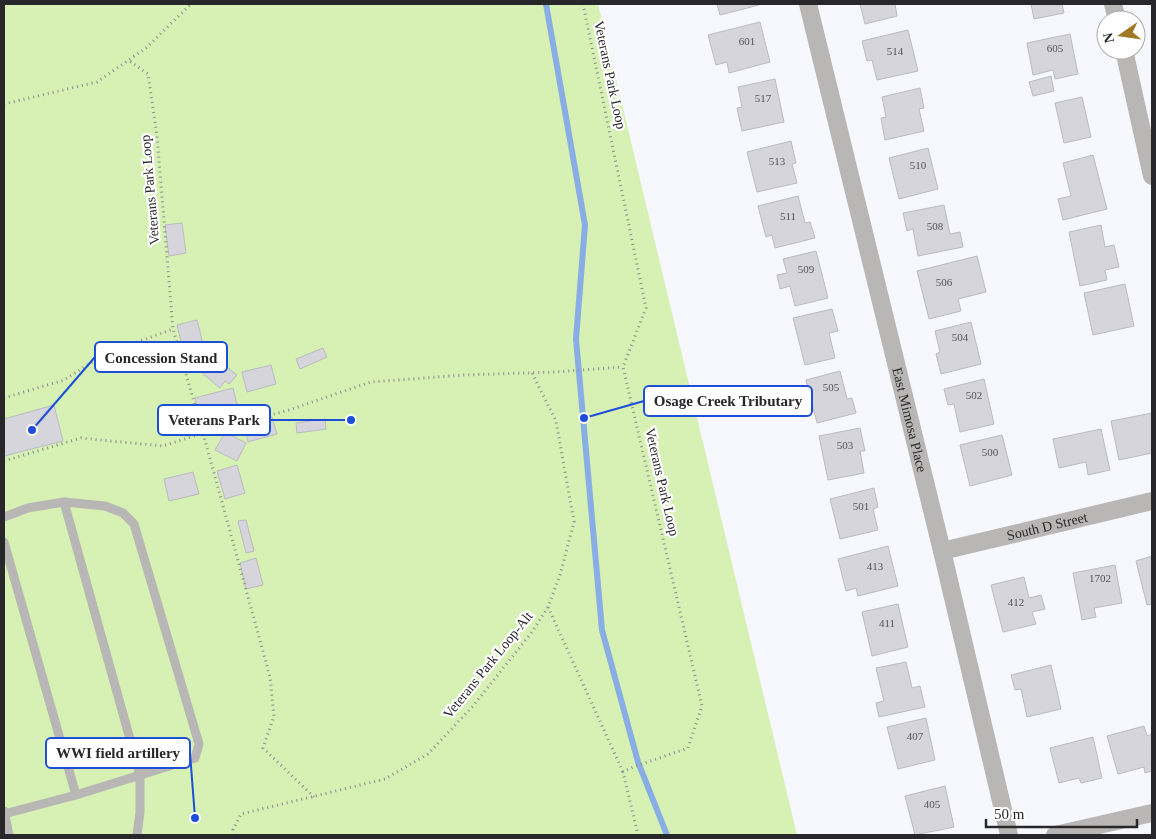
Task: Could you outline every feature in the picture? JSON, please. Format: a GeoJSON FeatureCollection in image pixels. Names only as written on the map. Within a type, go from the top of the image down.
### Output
{"type":"FeatureCollection","features":[{"type":"Feature","properties":{"kind":"street","name":"East Mimosa Place"},"geometry":{"type":"LineString","coordinates":[[808,4],[942,551],[1009,835]]}},
{"type":"Feature","properties":{"kind":"street"},"geometry":{"type":"LineString","coordinates":[[1126,60],[1152,176]]}},
{"type":"Feature","properties":{"kind":"street","name":"South D Street"},"geometry":{"type":"LineString","coordinates":[[942,551],[1152,501]]}},
{"type":"Feature","properties":{"kind":"street"},"geometry":{"type":"LineString","coordinates":[[1055,835],[1152,814]]}},
{"type":"Feature","properties":{"kind":"lane"},"geometry":{"type":"LineString","coordinates":[[64,502],[140,775],[140,812],[137,835]]}},
{"type":"Feature","properties":{"kind":"lane"},"geometry":{"type":"LineString","coordinates":[[4,518],[28,508],[64,502],[105,506],[123,513],[134,524],[199,744],[195,758],[76,795],[4,813],[9,835]]}},
{"type":"Feature","properties":{"kind":"lane"},"geometry":{"type":"LineString","coordinates":[[4,542],[76,795]]}},
{"type":"Feature","properties":{"kind":"path"},"geometry":{"type":"LineString","coordinates":[[4,104],[97,82],[146,48],[191,4]]}},
{"type":"Feature","properties":{"kind":"path","name":"Veterans Park Loop"},"geometry":{"type":"LineString","coordinates":[[584,4],[646,308],[623,367],[702,706],[688,748],[623,772]]}},
{"type":"Feature","properties":{"kind":"path","name":"Veterans Park Loop"},"geometry":{"type":"LineString","coordinates":[[128,60],[148,74],[157,136],[173,329],[270,677],[274,716],[263,748],[314,796]]}},
{"type":"Feature","properties":{"kind":"path"},"geometry":{"type":"LineString","coordinates":[[4,398],[64,380],[105,354],[173,329]]}},
{"type":"Feature","properties":{"kind":"path"},"geometry":{"type":"LineString","coordinates":[[4,461],[81,438],[163,446],[203,433],[289,410],[370,382],[623,367]]}},
{"type":"Feature","properties":{"kind":"path","name":"Veterans Park Loop-Alt"},"geometry":{"type":"LineString","coordinates":[[234,835],[233,830],[241,814],[385,779],[428,754],[479,698],[532,632],[548,607],[560,575],[574,522],[556,422],[532,373]]}},
{"type":"Feature","properties":{"kind":"path"},"geometry":{"type":"LineString","coordinates":[[548,607],[623,772],[638,835]]}},
{"type":"Feature","properties":{"kind":"green space"},"geometry":{"type":"Polygon","coordinates":[[[4,4],[598,4],[797,835],[4,835],[4,4]]]}},
{"type":"Feature","properties":{"kind":"building"},"geometry":{"type":"Polygon","coordinates":[[[717,4],[759,4],[759,5],[720,15],[717,4]]]}},
{"type":"Feature","properties":{"kind":"building"},"geometry":{"type":"Polygon","coordinates":[[[860,4],[895,4],[897,16],[865,24],[860,4]]]}},
{"type":"Feature","properties":{"kind":"building"},"geometry":{"type":"Polygon","coordinates":[[[1031,4],[1062,4],[1064,13],[1034,19],[1031,4]]]}},
{"type":"Feature","properties":{"kind":"building"},"geometry":{"type":"Polygon","coordinates":[[[760,22],[770,62],[729,73],[727,62],[716,65],[708,35],[760,22]]]}},
{"type":"Feature","properties":{"kind":"building"},"geometry":{"type":"Polygon","coordinates":[[[908,30],[918,71],[877,80],[872,60],[867,61],[862,41],[908,30]]]}},
{"type":"Feature","properties":{"kind":"building"},"geometry":{"type":"Polygon","coordinates":[[[1070,34],[1078,74],[1055,79],[1053,70],[1033,75],[1027,43],[1070,34]]]}},
{"type":"Feature","properties":{"kind":"building"},"geometry":{"type":"Polygon","coordinates":[[[1051,76],[1054,91],[1033,96],[1029,82],[1051,76]]]}},
{"type":"Feature","properties":{"kind":"building"},"geometry":{"type":"Polygon","coordinates":[[[775,79],[784,122],[742,131],[737,108],[742,107],[738,87],[775,79]]]}},
{"type":"Feature","properties":{"kind":"building"},"geometry":{"type":"Polygon","coordinates":[[[920,88],[924,108],[919,109],[924,131],[885,140],[881,118],[886,117],[882,97],[920,88]]]}},
{"type":"Feature","properties":{"kind":"building"},"geometry":{"type":"Polygon","coordinates":[[[1082,97],[1091,137],[1064,143],[1055,103],[1082,97]]]}},
{"type":"Feature","properties":{"kind":"building"},"geometry":{"type":"Polygon","coordinates":[[[791,141],[796,163],[792,164],[797,183],[757,192],[747,152],[791,141]]]}},
{"type":"Feature","properties":{"kind":"building"},"geometry":{"type":"Polygon","coordinates":[[[928,148],[938,189],[899,199],[889,158],[928,148]]]}},
{"type":"Feature","properties":{"kind":"building"},"geometry":{"type":"Polygon","coordinates":[[[1093,155],[1107,209],[1063,220],[1058,199],[1071,196],[1063,163],[1093,155]]]}},
{"type":"Feature","properties":{"kind":"building"},"geometry":{"type":"Polygon","coordinates":[[[798,196],[805,223],[810,222],[815,238],[775,248],[772,235],[766,237],[758,206],[798,196]]]}},
{"type":"Feature","properties":{"kind":"building"},"geometry":{"type":"Polygon","coordinates":[[[944,205],[950,234],[960,232],[963,247],[918,256],[913,229],[907,231],[903,213],[944,205]]]}},
{"type":"Feature","properties":{"kind":"building"},"geometry":{"type":"Polygon","coordinates":[[[182,223],[186,253],[169,256],[165,225],[182,223]]]}},
{"type":"Feature","properties":{"kind":"building"},"geometry":{"type":"Polygon","coordinates":[[[1101,225],[1105,247],[1114,245],[1119,267],[1105,270],[1107,280],[1080,286],[1069,232],[1101,225]]]}},
{"type":"Feature","properties":{"kind":"building"},"geometry":{"type":"Polygon","coordinates":[[[816,251],[828,298],[795,306],[790,286],[780,289],[777,275],[787,273],[783,259],[816,251]]]}},
{"type":"Feature","properties":{"kind":"building"},"geometry":{"type":"Polygon","coordinates":[[[977,256],[986,292],[958,299],[961,311],[929,319],[917,271],[977,256]]]}},
{"type":"Feature","properties":{"kind":"building"},"geometry":{"type":"Polygon","coordinates":[[[1125,284],[1134,326],[1093,335],[1084,293],[1125,284]]]}},
{"type":"Feature","properties":{"kind":"building"},"geometry":{"type":"Polygon","coordinates":[[[832,309],[838,331],[829,333],[835,358],[805,365],[793,318],[832,309]]]}},
{"type":"Feature","properties":{"kind":"building"},"geometry":{"type":"Polygon","coordinates":[[[197,320],[204,348],[184,354],[177,325],[197,320]]]}},
{"type":"Feature","properties":{"kind":"building"},"geometry":{"type":"Polygon","coordinates":[[[971,322],[981,364],[941,374],[936,354],[940,352],[935,331],[971,322]]]}},
{"type":"Feature","properties":{"kind":"building"},"geometry":{"type":"Polygon","coordinates":[[[323,348],[327,357],[300,369],[296,359],[323,348]]]}},
{"type":"Feature","properties":{"kind":"building"},"geometry":{"type":"Polygon","coordinates":[[[213,356],[237,375],[229,384],[225,381],[220,388],[201,372],[213,356]]]}},
{"type":"Feature","properties":{"kind":"building"},"geometry":{"type":"Polygon","coordinates":[[[271,365],[276,384],[247,392],[242,372],[271,365]]]}},
{"type":"Feature","properties":{"kind":"building"},"geometry":{"type":"Polygon","coordinates":[[[840,371],[847,399],[852,398],[856,413],[817,423],[806,380],[840,371]]]}},
{"type":"Feature","properties":{"kind":"building"},"geometry":{"type":"Polygon","coordinates":[[[984,379],[994,424],[960,432],[954,404],[948,405],[944,389],[984,379]]]}},
{"type":"Feature","properties":{"kind":"building"},"geometry":{"type":"Polygon","coordinates":[[[233,388],[238,408],[200,417],[195,398],[233,388]]]}},
{"type":"Feature","properties":{"kind":"building"},"geometry":{"type":"Polygon","coordinates":[[[54,405],[63,441],[4,456],[4,419],[54,405]]]}},
{"type":"Feature","properties":{"kind":"building"},"geometry":{"type":"Polygon","coordinates":[[[1152,413],[1152,453],[1119,460],[1111,421],[1152,413]]]}},
{"type":"Feature","properties":{"kind":"building"},"geometry":{"type":"Polygon","coordinates":[[[272,417],[277,434],[248,442],[244,424],[272,417]]]}},
{"type":"Feature","properties":{"kind":"building"},"geometry":{"type":"Polygon","coordinates":[[[325,419],[326,429],[297,433],[296,423],[325,419]]]}},
{"type":"Feature","properties":{"kind":"building"},"geometry":{"type":"Polygon","coordinates":[[[860,428],[865,451],[860,451],[864,473],[828,480],[819,436],[860,428]]]}},
{"type":"Feature","properties":{"kind":"building"},"geometry":{"type":"Polygon","coordinates":[[[1101,429],[1110,470],[1088,475],[1086,462],[1059,468],[1053,439],[1101,429]]]}},
{"type":"Feature","properties":{"kind":"building"},"geometry":{"type":"Polygon","coordinates":[[[225,432],[246,443],[237,461],[215,450],[225,432]]]}},
{"type":"Feature","properties":{"kind":"building"},"geometry":{"type":"Polygon","coordinates":[[[1002,435],[1012,475],[970,486],[960,445],[1002,435]]]}},
{"type":"Feature","properties":{"kind":"building"},"geometry":{"type":"Polygon","coordinates":[[[237,465],[245,493],[225,499],[217,471],[237,465]]]}},
{"type":"Feature","properties":{"kind":"building"},"geometry":{"type":"Polygon","coordinates":[[[193,472],[199,494],[169,501],[164,479],[193,472]]]}},
{"type":"Feature","properties":{"kind":"building"},"geometry":{"type":"Polygon","coordinates":[[[874,488],[878,507],[873,509],[878,530],[840,539],[830,499],[874,488]]]}},
{"type":"Feature","properties":{"kind":"building"},"geometry":{"type":"Polygon","coordinates":[[[246,520],[254,551],[246,553],[238,521],[246,520]]]}},
{"type":"Feature","properties":{"kind":"building"},"geometry":{"type":"Polygon","coordinates":[[[888,546],[898,586],[858,596],[856,588],[846,591],[838,559],[888,546]]]}},
{"type":"Feature","properties":{"kind":"building"},"geometry":{"type":"Polygon","coordinates":[[[1152,556],[1152,604],[1147,605],[1136,561],[1152,556]]]}},
{"type":"Feature","properties":{"kind":"building"},"geometry":{"type":"Polygon","coordinates":[[[256,558],[263,585],[246,589],[240,563],[256,558]]]}},
{"type":"Feature","properties":{"kind":"building"},"geometry":{"type":"Polygon","coordinates":[[[1115,565],[1122,603],[1094,608],[1096,617],[1082,620],[1073,573],[1115,565]]]}},
{"type":"Feature","properties":{"kind":"building"},"geometry":{"type":"Polygon","coordinates":[[[1024,577],[1029,598],[1041,595],[1045,609],[1032,612],[1036,624],[1003,632],[991,585],[1024,577]]]}},
{"type":"Feature","properties":{"kind":"building"},"geometry":{"type":"Polygon","coordinates":[[[898,604],[908,647],[872,656],[862,612],[898,604]]]}},
{"type":"Feature","properties":{"kind":"building"},"geometry":{"type":"Polygon","coordinates":[[[906,662],[912,688],[920,686],[925,707],[879,717],[876,703],[884,701],[876,668],[906,662]]]}},
{"type":"Feature","properties":{"kind":"building"},"geometry":{"type":"Polygon","coordinates":[[[1051,665],[1061,709],[1027,717],[1021,689],[1015,690],[1011,675],[1051,665]]]}},
{"type":"Feature","properties":{"kind":"building"},"geometry":{"type":"Polygon","coordinates":[[[926,718],[935,760],[898,769],[887,727],[926,718]]]}},
{"type":"Feature","properties":{"kind":"building"},"geometry":{"type":"Polygon","coordinates":[[[1144,726],[1147,736],[1152,734],[1152,771],[1145,773],[1144,767],[1118,774],[1107,736],[1144,726]]]}},
{"type":"Feature","properties":{"kind":"building"},"geometry":{"type":"Polygon","coordinates":[[[1093,737],[1102,778],[1081,783],[1079,778],[1059,783],[1050,748],[1093,737]]]}},
{"type":"Feature","properties":{"kind":"building"},"geometry":{"type":"Polygon","coordinates":[[[945,786],[954,827],[915,835],[905,796],[945,786]]]}},
{"type":"Feature","properties":{"kind":"waterway"},"geometry":{"type":"LineString","coordinates":[[546,4],[585,225],[576,339],[602,630],[638,762],[667,835]]}},
{"type":"Feature","properties":{"kind":"place","name":"Osage Creek Tributary"},"geometry":{"type":"Point","coordinates":[584,418]}},
{"type":"Feature","properties":{"kind":"place","name":"Veterans Park"},"geometry":{"type":"Point","coordinates":[351,420]}},
{"type":"Feature","properties":{"kind":"place","name":"Concession Stand"},"geometry":{"type":"Point","coordinates":[32,430]}},
{"type":"Feature","properties":{"kind":"place","name":"WWI field artillery"},"geometry":{"type":"Point","coordinates":[195,818]}}]}
